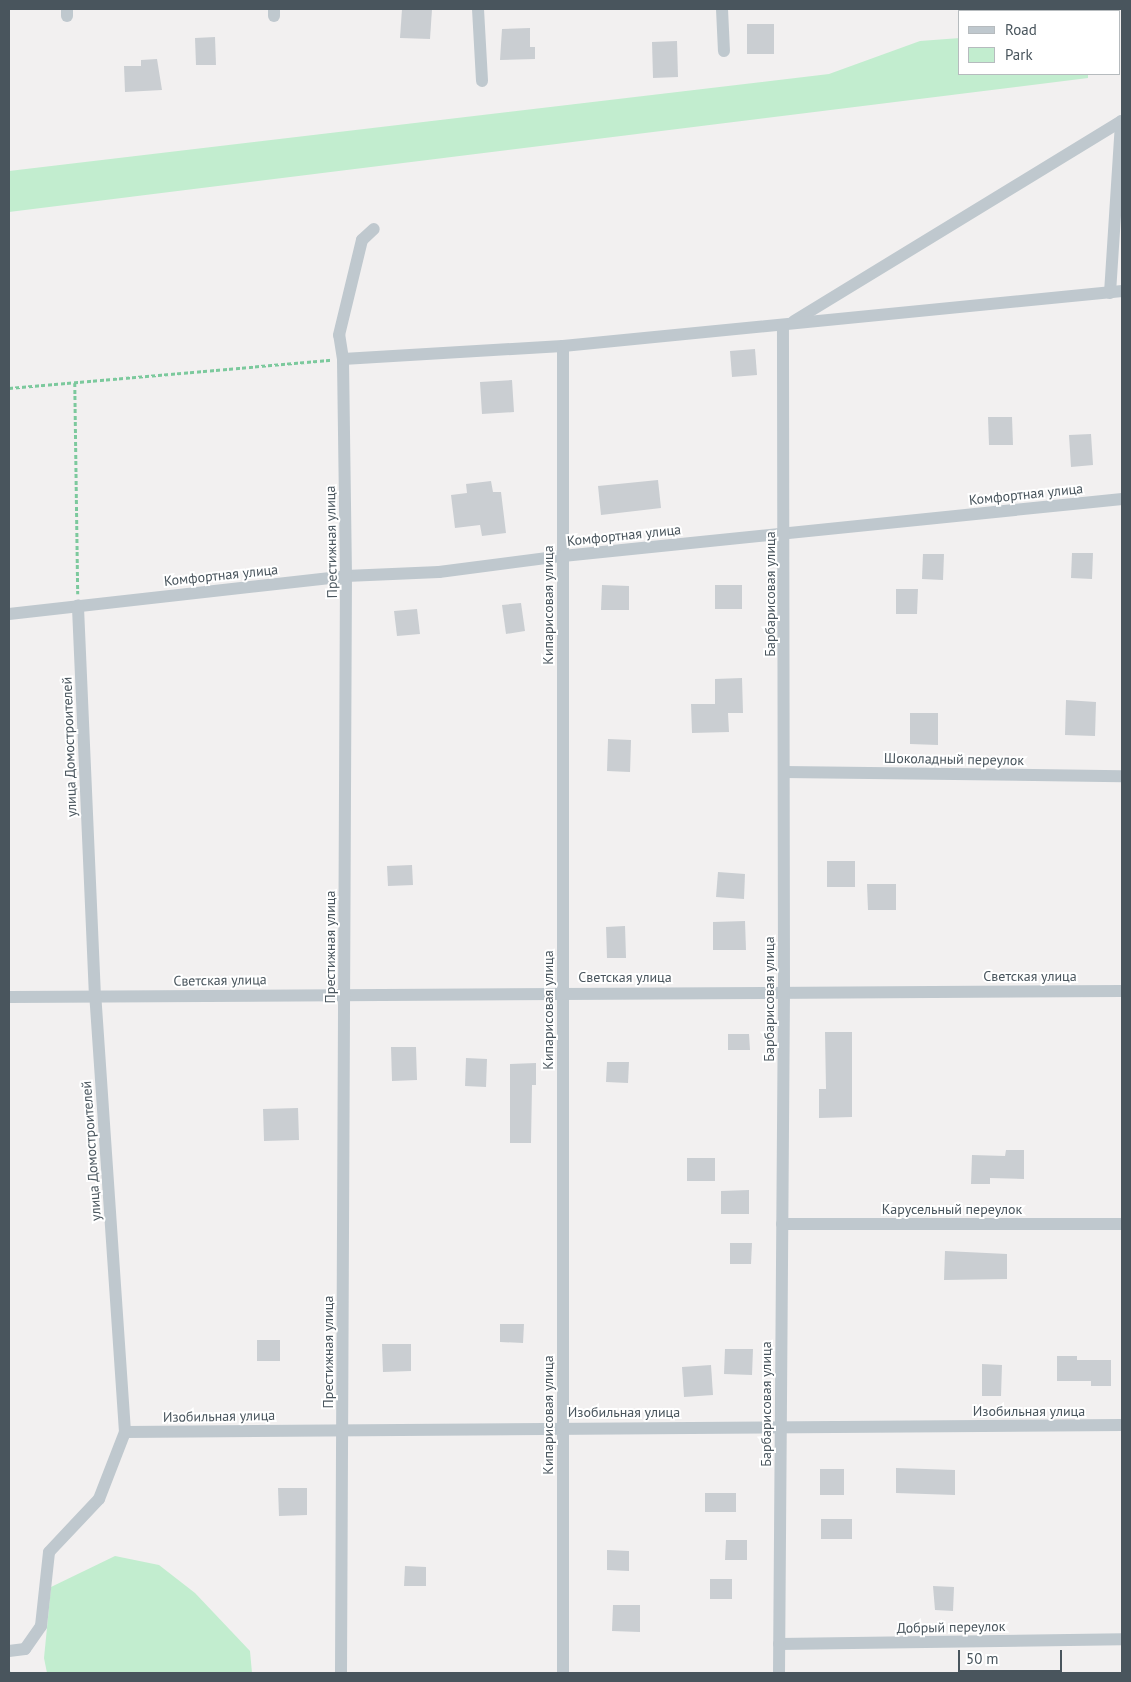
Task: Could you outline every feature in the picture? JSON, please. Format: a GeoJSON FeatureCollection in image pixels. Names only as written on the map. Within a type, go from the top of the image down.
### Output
{"type":"FeatureCollection","features":[{"type":"Feature","properties":{"kind":"street"},"geometry":{"type":"LineString","coordinates":[[478,9],[482,81]]}},
{"type":"Feature","properties":{"kind":"street"},"geometry":{"type":"LineString","coordinates":[[722,9],[724,51]]}},
{"type":"Feature","properties":{"kind":"street"},"geometry":{"type":"LineString","coordinates":[[343,359],[563,346],[1116,292],[1122,121]]}},
{"type":"Feature","properties":{"kind":"street"},"geometry":{"type":"LineString","coordinates":[[786,324],[1122,121]]}},
{"type":"Feature","properties":{"kind":"street","name":"Престижная улица"},"geometry":{"type":"LineString","coordinates":[[341,1673],[346,576],[343,359],[339,335],[362,240],[374,229]]}},
{"type":"Feature","properties":{"kind":"street","name":"Барбарисовая улица"},"geometry":{"type":"LineString","coordinates":[[779,1673],[786,324]]}},
{"type":"Feature","properties":{"kind":"street","name":"Кипарисовая улица"},"geometry":{"type":"LineString","coordinates":[[563,346],[563,1673]]}},
{"type":"Feature","properties":{"kind":"street","name":"Комфортная улица"},"geometry":{"type":"LineString","coordinates":[[9,614],[346,576],[439,572],[563,556],[1122,499]]}},
{"type":"Feature","properties":{"kind":"street","name":"улица Домостроителей"},"geometry":{"type":"LineString","coordinates":[[9,1651],[25,1649],[41,1626],[49,1552],[99,1499],[125,1432],[95,997],[78,605]]}},
{"type":"Feature","properties":{"kind":"street","name":"Шоколадный переулок"},"geometry":{"type":"LineString","coordinates":[[784,772],[1122,776]]}},
{"type":"Feature","properties":{"kind":"street","name":"Светская улица"},"geometry":{"type":"LineString","coordinates":[[9,997],[563,992],[1122,991]]}},
{"type":"Feature","properties":{"kind":"street","name":"Карусельный переулок"},"geometry":{"type":"LineString","coordinates":[[782,1224],[1122,1224]]}},
{"type":"Feature","properties":{"kind":"street","name":"Изобильная улица"},"geometry":{"type":"LineString","coordinates":[[125,1432],[1122,1425]]}},
{"type":"Feature","properties":{"kind":"street","name":"Добрый переулок"},"geometry":{"type":"LineString","coordinates":[[779,1644],[1122,1639]]}},
{"type":"Feature","properties":{"kind":"path"},"geometry":{"type":"LineString","coordinates":[[9,388],[343,359]]}},
{"type":"Feature","properties":{"kind":"path"},"geometry":{"type":"LineString","coordinates":[[75,382],[78,605]]}},
{"type":"Feature","properties":{"kind":"green space"},"geometry":{"type":"Polygon","coordinates":[[[958,38],[958,75],[1088,75],[1088,78],[9,212],[9,171],[829,74],[920,41],[958,38]]]}},
{"type":"Feature","properties":{"kind":"green space"},"geometry":{"type":"Polygon","coordinates":[[[115,1556],[159,1565],[195,1593],[250,1651],[252,1673],[47,1673],[44,1658],[51,1587],[115,1556]]]}},
{"type":"Feature","properties":{"kind":"building"},"geometry":{"type":"Polygon","coordinates":[[[402,9],[432,9],[430,39],[400,38],[402,9]]]}},
{"type":"Feature","properties":{"kind":"building"},"geometry":{"type":"Polygon","coordinates":[[[747,24],[774,24],[774,54],[747,54],[747,24]]]}},
{"type":"Feature","properties":{"kind":"building"},"geometry":{"type":"Polygon","coordinates":[[[530,28],[530,47],[535,47],[535,59],[500,60],[502,29],[530,28]]]}},
{"type":"Feature","properties":{"kind":"building"},"geometry":{"type":"Polygon","coordinates":[[[215,37],[216,65],[196,65],[195,38],[215,37]]]}},
{"type":"Feature","properties":{"kind":"building"},"geometry":{"type":"Polygon","coordinates":[[[677,41],[678,77],[653,78],[652,42],[677,41]]]}},
{"type":"Feature","properties":{"kind":"building"},"geometry":{"type":"Polygon","coordinates":[[[157,59],[162,90],[125,92],[124,66],[141,66],[141,60],[157,59]]]}},
{"type":"Feature","properties":{"kind":"building"},"geometry":{"type":"Polygon","coordinates":[[[755,349],[757,375],[732,377],[730,351],[755,349]]]}},
{"type":"Feature","properties":{"kind":"building"},"geometry":{"type":"Polygon","coordinates":[[[512,380],[514,412],[482,414],[480,382],[512,380]]]}},
{"type":"Feature","properties":{"kind":"building"},"geometry":{"type":"Polygon","coordinates":[[[988,417],[1012,417],[1013,445],[989,445],[988,417]]]}},
{"type":"Feature","properties":{"kind":"building"},"geometry":{"type":"Polygon","coordinates":[[[1091,434],[1093,465],[1071,467],[1069,435],[1091,434]]]}},
{"type":"Feature","properties":{"kind":"building"},"geometry":{"type":"Polygon","coordinates":[[[658,480],[661,508],[601,515],[598,486],[658,480]]]}},
{"type":"Feature","properties":{"kind":"building"},"geometry":{"type":"Polygon","coordinates":[[[491,481],[493,492],[501,492],[506,533],[482,536],[480,525],[455,528],[451,495],[467,493],[466,484],[491,481]]]}},
{"type":"Feature","properties":{"kind":"building"},"geometry":{"type":"Polygon","coordinates":[[[1072,553],[1093,553],[1092,579],[1071,578],[1072,553]]]}},
{"type":"Feature","properties":{"kind":"building"},"geometry":{"type":"Polygon","coordinates":[[[923,554],[944,554],[943,580],[922,579],[923,554]]]}},
{"type":"Feature","properties":{"kind":"building"},"geometry":{"type":"Polygon","coordinates":[[[602,585],[629,586],[629,610],[601,610],[602,585]]]}},
{"type":"Feature","properties":{"kind":"building"},"geometry":{"type":"Polygon","coordinates":[[[715,585],[742,585],[742,609],[715,609],[715,585]]]}},
{"type":"Feature","properties":{"kind":"building"},"geometry":{"type":"Polygon","coordinates":[[[896,589],[918,589],[917,614],[896,614],[896,589]]]}},
{"type":"Feature","properties":{"kind":"building"},"geometry":{"type":"Polygon","coordinates":[[[521,603],[525,631],[506,634],[502,605],[521,603]]]}},
{"type":"Feature","properties":{"kind":"building"},"geometry":{"type":"Polygon","coordinates":[[[417,609],[420,634],[397,636],[394,611],[417,609]]]}},
{"type":"Feature","properties":{"kind":"building"},"geometry":{"type":"Polygon","coordinates":[[[742,678],[743,713],[728,713],[729,732],[692,733],[691,704],[715,704],[715,679],[742,678]]]}},
{"type":"Feature","properties":{"kind":"building"},"geometry":{"type":"Polygon","coordinates":[[[1066,700],[1096,702],[1095,736],[1065,735],[1066,700]]]}},
{"type":"Feature","properties":{"kind":"building"},"geometry":{"type":"Polygon","coordinates":[[[910,713],[938,713],[938,745],[910,744],[910,713]]]}},
{"type":"Feature","properties":{"kind":"building"},"geometry":{"type":"Polygon","coordinates":[[[608,739],[631,740],[630,772],[607,771],[608,739]]]}},
{"type":"Feature","properties":{"kind":"building"},"geometry":{"type":"Polygon","coordinates":[[[827,861],[855,861],[855,887],[827,887],[827,861]]]}},
{"type":"Feature","properties":{"kind":"building"},"geometry":{"type":"Polygon","coordinates":[[[412,865],[413,885],[388,886],[387,866],[412,865]]]}},
{"type":"Feature","properties":{"kind":"building"},"geometry":{"type":"Polygon","coordinates":[[[718,872],[745,874],[744,899],[716,897],[718,872]]]}},
{"type":"Feature","properties":{"kind":"building"},"geometry":{"type":"Polygon","coordinates":[[[867,884],[896,884],[896,910],[868,910],[867,884]]]}},
{"type":"Feature","properties":{"kind":"building"},"geometry":{"type":"Polygon","coordinates":[[[745,921],[746,950],[713,950],[713,922],[745,921]]]}},
{"type":"Feature","properties":{"kind":"building"},"geometry":{"type":"Polygon","coordinates":[[[625,926],[626,958],[607,958],[606,927],[625,926]]]}},
{"type":"Feature","properties":{"kind":"building"},"geometry":{"type":"Polygon","coordinates":[[[825,1032],[852,1032],[852,1117],[819,1118],[819,1089],[826,1089],[825,1032]]]}},
{"type":"Feature","properties":{"kind":"building"},"geometry":{"type":"Polygon","coordinates":[[[728,1034],[749,1034],[750,1050],[728,1050],[728,1034]]]}},
{"type":"Feature","properties":{"kind":"building"},"geometry":{"type":"Polygon","coordinates":[[[391,1047],[416,1047],[417,1080],[392,1081],[391,1047]]]}},
{"type":"Feature","properties":{"kind":"building"},"geometry":{"type":"Polygon","coordinates":[[[466,1058],[487,1059],[486,1087],[465,1086],[466,1058]]]}},
{"type":"Feature","properties":{"kind":"building"},"geometry":{"type":"Polygon","coordinates":[[[607,1062],[629,1062],[628,1083],[606,1082],[607,1062]]]}},
{"type":"Feature","properties":{"kind":"building"},"geometry":{"type":"Polygon","coordinates":[[[536,1063],[536,1085],[532,1085],[531,1143],[510,1143],[510,1064],[536,1063]]]}},
{"type":"Feature","properties":{"kind":"building"},"geometry":{"type":"Polygon","coordinates":[[[298,1108],[299,1140],[264,1141],[263,1109],[298,1108]]]}},
{"type":"Feature","properties":{"kind":"building"},"geometry":{"type":"Polygon","coordinates":[[[1006,1150],[1024,1150],[1024,1179],[990,1178],[990,1184],[971,1184],[972,1155],[1005,1156],[1006,1150]]]}},
{"type":"Feature","properties":{"kind":"building"},"geometry":{"type":"Polygon","coordinates":[[[687,1158],[715,1158],[715,1181],[687,1181],[687,1158]]]}},
{"type":"Feature","properties":{"kind":"building"},"geometry":{"type":"Polygon","coordinates":[[[749,1190],[749,1214],[721,1214],[721,1191],[749,1190]]]}},
{"type":"Feature","properties":{"kind":"building"},"geometry":{"type":"Polygon","coordinates":[[[730,1243],[752,1243],[751,1264],[730,1264],[730,1243]]]}},
{"type":"Feature","properties":{"kind":"building"},"geometry":{"type":"Polygon","coordinates":[[[945,1251],[1007,1254],[1007,1279],[944,1280],[945,1251]]]}},
{"type":"Feature","properties":{"kind":"building"},"geometry":{"type":"Polygon","coordinates":[[[500,1324],[524,1324],[523,1343],[500,1342],[500,1324]]]}},
{"type":"Feature","properties":{"kind":"building"},"geometry":{"type":"Polygon","coordinates":[[[257,1340],[280,1340],[280,1361],[257,1361],[257,1340]]]}},
{"type":"Feature","properties":{"kind":"building"},"geometry":{"type":"Polygon","coordinates":[[[382,1344],[411,1344],[411,1371],[383,1372],[382,1344]]]}},
{"type":"Feature","properties":{"kind":"building"},"geometry":{"type":"Polygon","coordinates":[[[725,1349],[753,1349],[752,1375],[724,1374],[725,1349]]]}},
{"type":"Feature","properties":{"kind":"building"},"geometry":{"type":"Polygon","coordinates":[[[1057,1356],[1077,1356],[1077,1360],[1111,1360],[1111,1386],[1091,1386],[1091,1381],[1057,1381],[1057,1356]]]}},
{"type":"Feature","properties":{"kind":"building"},"geometry":{"type":"Polygon","coordinates":[[[982,1364],[1002,1365],[1001,1396],[982,1396],[982,1364]]]}},
{"type":"Feature","properties":{"kind":"building"},"geometry":{"type":"Polygon","coordinates":[[[711,1365],[713,1395],[684,1397],[682,1367],[711,1365]]]}},
{"type":"Feature","properties":{"kind":"building"},"geometry":{"type":"Polygon","coordinates":[[[896,1468],[955,1470],[955,1495],[896,1493],[896,1468]]]}},
{"type":"Feature","properties":{"kind":"building"},"geometry":{"type":"Polygon","coordinates":[[[820,1469],[844,1469],[844,1495],[820,1495],[820,1469]]]}},
{"type":"Feature","properties":{"kind":"building"},"geometry":{"type":"Polygon","coordinates":[[[278,1488],[307,1488],[307,1515],[279,1516],[278,1488]]]}},
{"type":"Feature","properties":{"kind":"building"},"geometry":{"type":"Polygon","coordinates":[[[705,1493],[736,1493],[736,1512],[705,1512],[705,1493]]]}},
{"type":"Feature","properties":{"kind":"building"},"geometry":{"type":"Polygon","coordinates":[[[821,1519],[852,1519],[852,1539],[821,1539],[821,1519]]]}},
{"type":"Feature","properties":{"kind":"building"},"geometry":{"type":"Polygon","coordinates":[[[726,1540],[747,1540],[747,1560],[725,1560],[726,1540]]]}},
{"type":"Feature","properties":{"kind":"building"},"geometry":{"type":"Polygon","coordinates":[[[607,1550],[629,1551],[629,1571],[607,1570],[607,1550]]]}},
{"type":"Feature","properties":{"kind":"building"},"geometry":{"type":"Polygon","coordinates":[[[405,1566],[426,1567],[426,1586],[404,1586],[405,1566]]]}},
{"type":"Feature","properties":{"kind":"building"},"geometry":{"type":"Polygon","coordinates":[[[710,1579],[732,1579],[732,1599],[710,1599],[710,1579]]]}},
{"type":"Feature","properties":{"kind":"building"},"geometry":{"type":"Polygon","coordinates":[[[933,1586],[954,1587],[953,1611],[935,1610],[933,1586]]]}},
{"type":"Feature","properties":{"kind":"building"},"geometry":{"type":"Polygon","coordinates":[[[613,1605],[640,1605],[640,1632],[612,1631],[613,1605]]]}}]}
